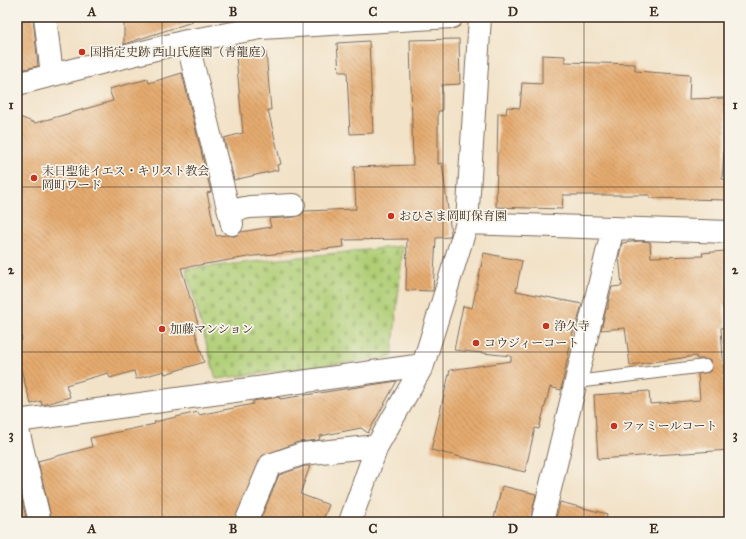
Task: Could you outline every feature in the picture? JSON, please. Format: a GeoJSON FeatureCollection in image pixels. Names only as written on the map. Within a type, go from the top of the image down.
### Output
{"type":"FeatureCollection","features":[{"type":"Feature","properties":{"kind":"street"},"geometry":{"type":"LineString","coordinates":[[45,17],[52,74]]}},
{"type":"Feature","properties":{"kind":"street"},"geometry":{"type":"LineString","coordinates":[[17,84],[262,22],[452,17]]}},
{"type":"Feature","properties":{"kind":"street"},"geometry":{"type":"LineString","coordinates":[[350,522],[377,446],[423,365],[467,223],[480,17]]}},
{"type":"Feature","properties":{"kind":"street"},"geometry":{"type":"LineString","coordinates":[[187,40],[231,218],[250,207],[294,205]]}},
{"type":"Feature","properties":{"kind":"street"},"geometry":{"type":"LineString","coordinates":[[467,223],[729,232]]}},
{"type":"Feature","properties":{"kind":"street"},"geometry":{"type":"LineString","coordinates":[[542,522],[613,228]]}},
{"type":"Feature","properties":{"kind":"street"},"geometry":{"type":"LineString","coordinates":[[17,421],[423,365]]}},
{"type":"Feature","properties":{"kind":"street"},"geometry":{"type":"LineString","coordinates":[[17,426],[40,522]]}},
{"type":"Feature","properties":{"kind":"street"},"geometry":{"type":"LineString","coordinates":[[246,522],[270,464],[302,454],[377,446]]}},
{"type":"Feature","properties":{"kind":"lane"},"geometry":{"type":"LineString","coordinates":[[576,382],[705,366]]}},
{"type":"Feature","properties":{"kind":"green space"},"geometry":{"type":"Polygon","coordinates":[[[403,246],[392,357],[216,379],[186,269],[403,246]]]}},
{"type":"Feature","properties":{"kind":"building"},"geometry":{"type":"Polygon","coordinates":[[[17,17],[33,17],[38,66],[17,71],[17,17]]]}},
{"type":"Feature","properties":{"kind":"building"},"geometry":{"type":"Polygon","coordinates":[[[124,17],[191,17],[192,22],[124,44],[124,17]]]}},
{"type":"Feature","properties":{"kind":"building"},"geometry":{"type":"Polygon","coordinates":[[[459,39],[460,84],[442,85],[442,111],[438,111],[438,164],[442,163],[451,233],[450,237],[436,238],[433,291],[406,290],[407,239],[343,240],[344,247],[254,256],[181,268],[199,327],[194,328],[204,362],[165,374],[164,371],[136,379],[134,371],[110,378],[108,373],[66,385],[70,397],[42,405],[41,401],[31,404],[17,356],[17,341],[22,340],[17,320],[17,116],[35,123],[113,101],[109,89],[148,79],[149,83],[182,73],[211,192],[207,193],[216,236],[235,236],[241,232],[271,227],[269,219],[295,217],[301,215],[305,211],[356,209],[354,167],[413,165],[410,40],[459,39]]]}},
{"type":"Feature","properties":{"kind":"building"},"geometry":{"type":"Polygon","coordinates":[[[369,41],[373,133],[350,134],[347,72],[339,72],[337,43],[369,41]]]}},
{"type":"Feature","properties":{"kind":"building"},"geometry":{"type":"Polygon","coordinates":[[[266,52],[271,110],[268,110],[281,164],[277,165],[278,170],[234,180],[224,138],[243,133],[236,56],[266,52]]]}},
{"type":"Feature","properties":{"kind":"building"},"geometry":{"type":"Polygon","coordinates":[[[542,55],[565,56],[565,62],[635,64],[635,71],[690,75],[689,99],[725,98],[726,125],[722,179],[727,180],[726,200],[650,198],[650,195],[563,195],[562,209],[496,207],[498,113],[506,114],[507,107],[520,108],[522,83],[542,84],[542,55]]]}},
{"type":"Feature","properties":{"kind":"building"},"geometry":{"type":"Polygon","coordinates":[[[640,241],[650,242],[651,257],[703,256],[702,253],[725,251],[728,305],[723,305],[726,327],[721,328],[729,450],[598,459],[594,395],[649,391],[650,404],[700,400],[698,374],[709,372],[712,369],[711,361],[697,359],[696,356],[630,365],[625,328],[601,330],[606,309],[608,309],[612,287],[622,286],[619,256],[622,243],[640,241]]]}},
{"type":"Feature","properties":{"kind":"building"},"geometry":{"type":"Polygon","coordinates":[[[484,253],[522,261],[516,291],[582,304],[575,331],[573,331],[561,390],[550,387],[539,429],[535,428],[525,472],[431,450],[450,370],[511,361],[511,356],[454,350],[463,306],[472,308],[484,253]]]}},
{"type":"Feature","properties":{"kind":"building"},"geometry":{"type":"Polygon","coordinates":[[[397,381],[368,433],[361,428],[320,436],[319,440],[298,442],[262,456],[234,522],[52,522],[38,461],[92,447],[90,438],[155,424],[154,422],[198,412],[199,415],[253,404],[253,401],[279,397],[280,399],[397,381]]]}},
{"type":"Feature","properties":{"kind":"building"},"geometry":{"type":"Polygon","coordinates":[[[305,466],[310,466],[300,494],[329,505],[322,522],[265,522],[260,520],[279,475],[305,466]]]}},
{"type":"Feature","properties":{"kind":"building"},"geometry":{"type":"Polygon","coordinates":[[[17,480],[27,522],[17,522],[17,480]]]}},
{"type":"Feature","properties":{"kind":"building"},"geometry":{"type":"Polygon","coordinates":[[[502,486],[536,494],[530,522],[493,522],[502,486]]]}},
{"type":"Feature","properties":{"kind":"building"},"geometry":{"type":"Polygon","coordinates":[[[560,502],[607,514],[606,522],[555,522],[560,502]]]}},
{"type":"Feature","properties":{"kind":"place","name":"国指定史跡 西山氏庭園（青龍庭）"},"geometry":{"type":"Point","coordinates":[82,52]}},
{"type":"Feature","properties":{"kind":"place","name":"末日聖徒イエス・キリスト教会 岡町ワード"},"geometry":{"type":"Point","coordinates":[34,178]}},
{"type":"Feature","properties":{"kind":"place","name":"おひさま岡町保育園"},"geometry":{"type":"Point","coordinates":[391,216]}},
{"type":"Feature","properties":{"kind":"place","name":"浄久寺"},"geometry":{"type":"Point","coordinates":[546,326]}},
{"type":"Feature","properties":{"kind":"place","name":"加藤マンション"},"geometry":{"type":"Point","coordinates":[162,329]}},
{"type":"Feature","properties":{"kind":"place","name":"コウジィーコート"},"geometry":{"type":"Point","coordinates":[476,343]}},
{"type":"Feature","properties":{"kind":"place","name":"ファミールコート"},"geometry":{"type":"Point","coordinates":[614,426]}}]}
